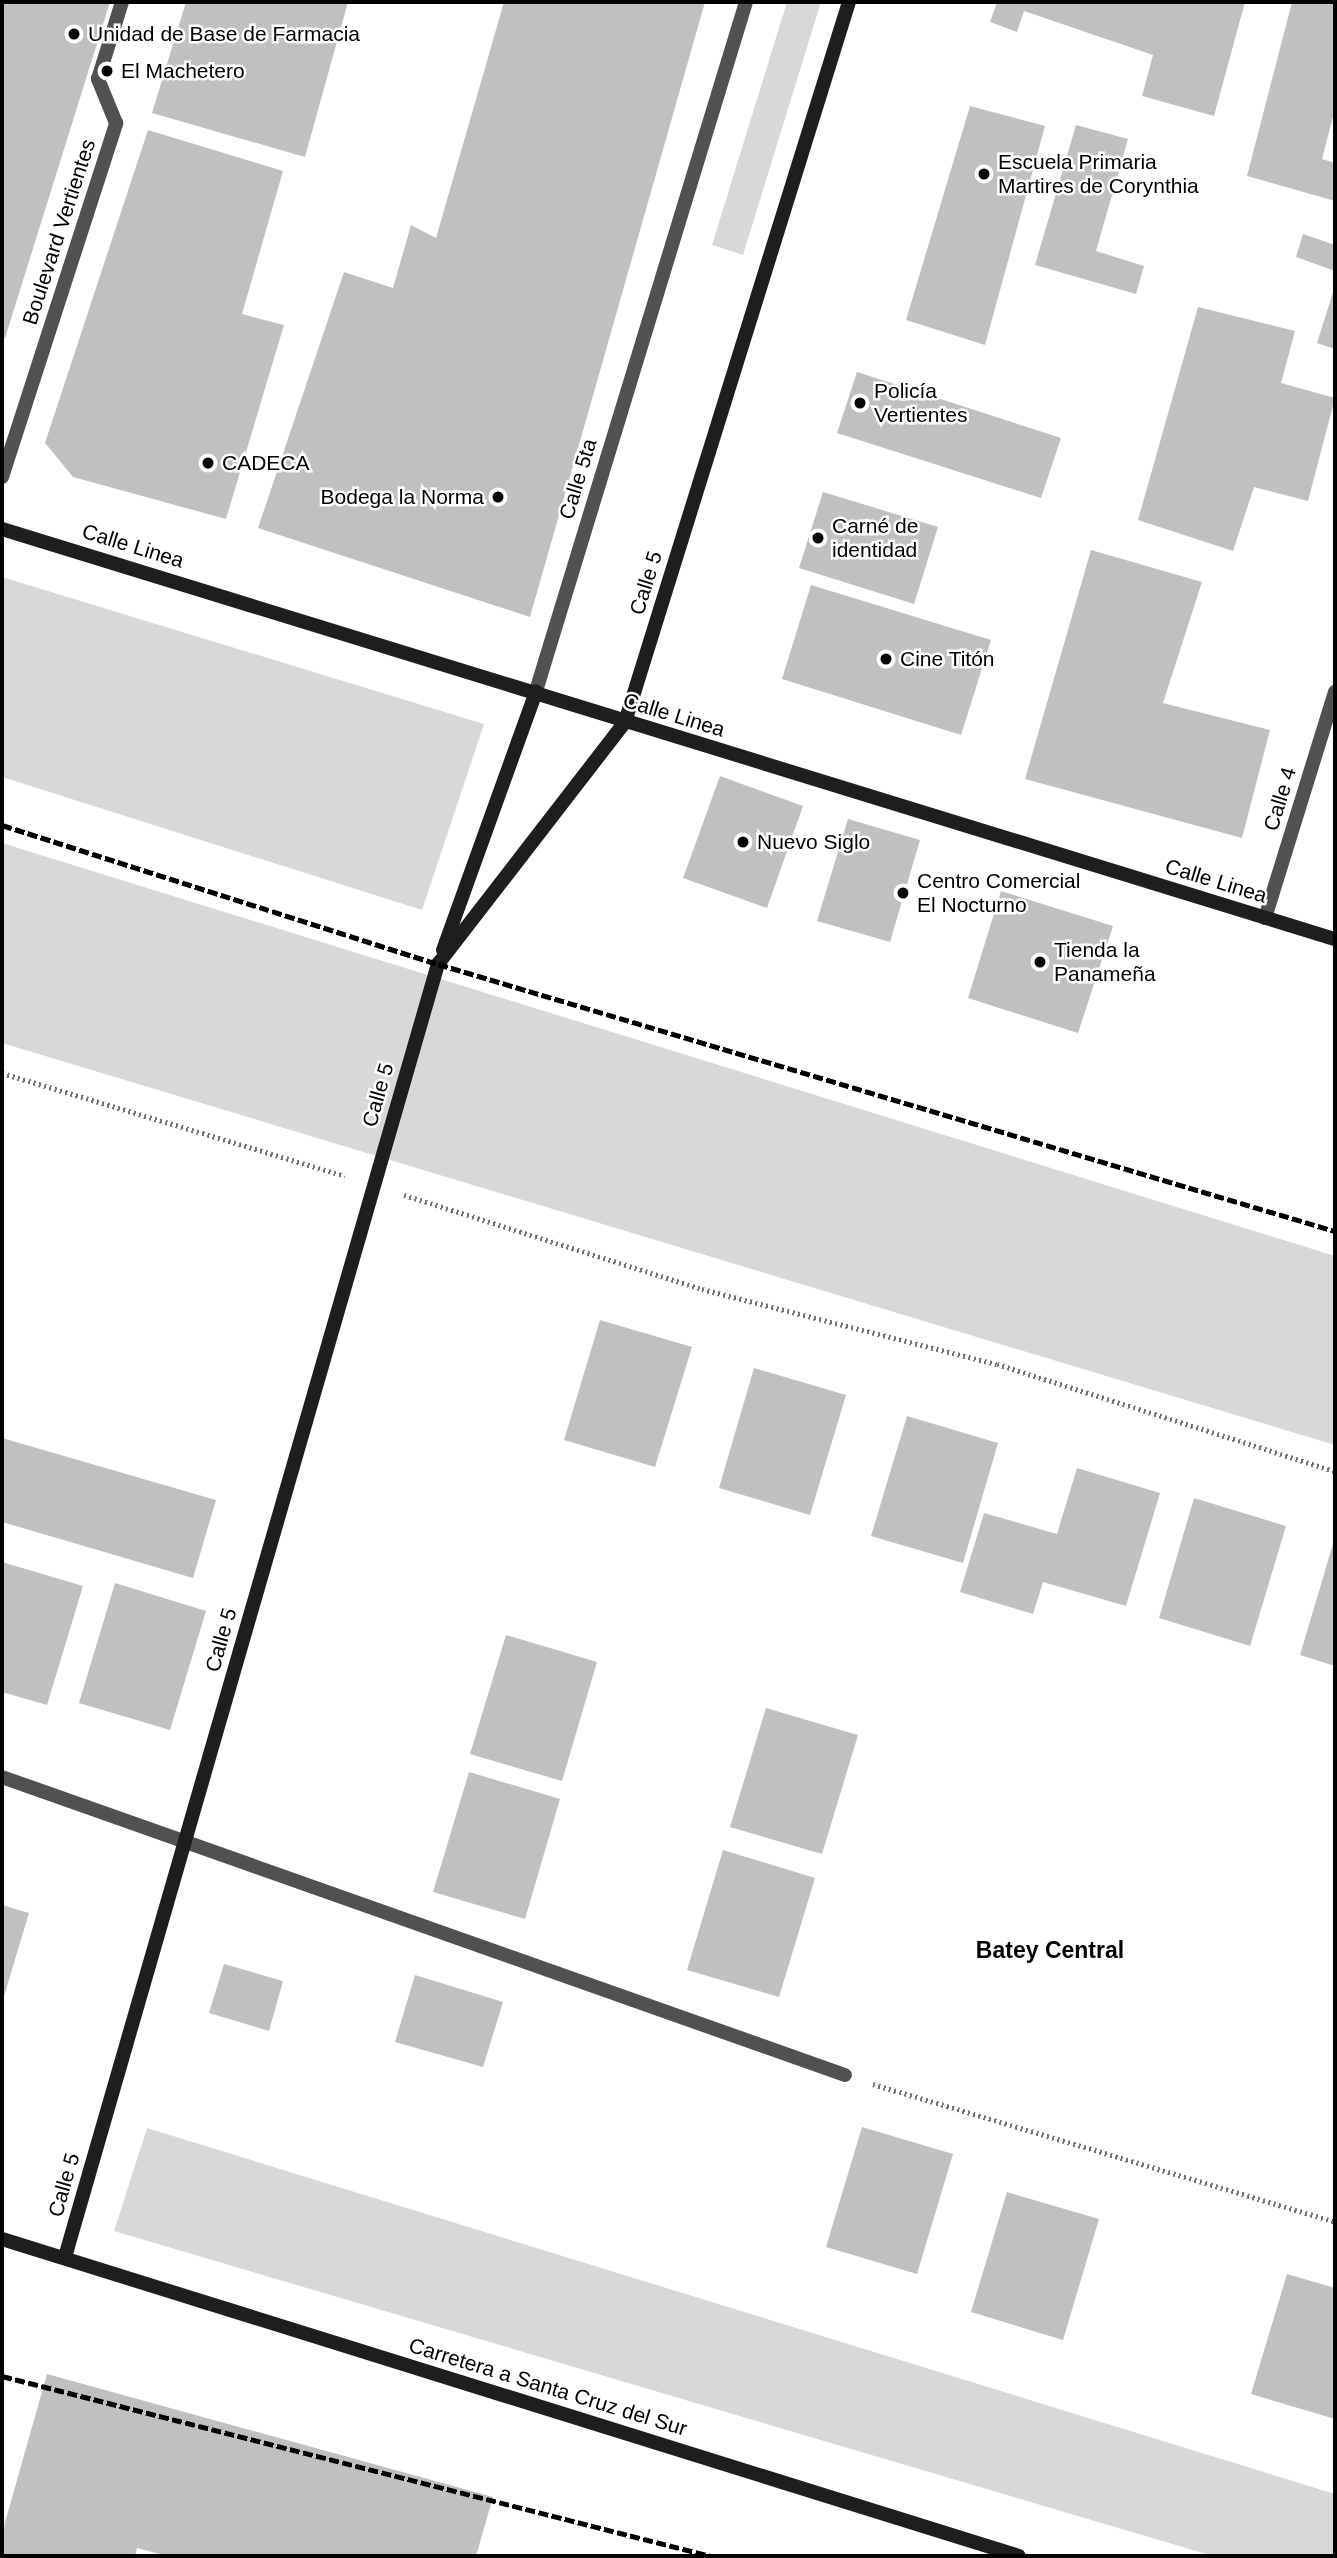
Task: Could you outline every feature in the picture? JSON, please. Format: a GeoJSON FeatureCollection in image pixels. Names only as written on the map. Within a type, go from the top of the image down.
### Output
{"type":"FeatureCollection","features":[{"type":"Feature","properties":{"kind":"main road","name":"Calle 5"},"geometry":{"type":"LineString","coordinates":[[65,2257],[438,964],[625,722],[849,2]]}},
{"type":"Feature","properties":{"kind":"main road","name":"Calle Linea"},"geometry":{"type":"LineString","coordinates":[[2,528],[1335,939]]}},
{"type":"Feature","properties":{"kind":"main road","name":"Calle 5ta"},"geometry":{"type":"LineString","coordinates":[[438,964],[536,691]]}},
{"type":"Feature","properties":{"kind":"main road","name":"Carretera a Santa Cruz del Sur"},"geometry":{"type":"LineString","coordinates":[[2,2239],[1019,2556]]}},
{"type":"Feature","properties":{"kind":"street","name":"Boulevard Vertientes"},"geometry":{"type":"LineString","coordinates":[[2,477],[116,123],[98,79],[122,2]]}},
{"type":"Feature","properties":{"kind":"street","name":"Calle 5ta"},"geometry":{"type":"LineString","coordinates":[[536,691],[746,2]]}},
{"type":"Feature","properties":{"kind":"street","name":"Calle 4"},"geometry":{"type":"LineString","coordinates":[[1265,918],[1335,692]]}},
{"type":"Feature","properties":{"kind":"street"},"geometry":{"type":"LineString","coordinates":[[2,1777],[186,1838],[845,2075]]}},
{"type":"Feature","properties":{"kind":"path"},"geometry":{"type":"LineString","coordinates":[[2,1073],[374,1185],[702,1289],[997,1364],[1335,1471]]}},
{"type":"Feature","properties":{"kind":"path"},"geometry":{"type":"LineString","coordinates":[[845,2075],[1335,2222]]}},
{"type":"Feature","properties":{"kind":"shaded area"},"geometry":{"type":"Polygon","coordinates":[[[787,2],[821,2],[743,255],[712,245],[787,2]]]}},
{"type":"Feature","properties":{"kind":"shaded area"},"geometry":{"type":"Polygon","coordinates":[[[2,577],[484,724],[422,910],[2,777],[2,577]]]}},
{"type":"Feature","properties":{"kind":"shaded area"},"geometry":{"type":"Polygon","coordinates":[[[2,843],[1335,1256],[1335,1445],[2,1043],[2,843]]]}},
{"type":"Feature","properties":{"kind":"shaded area"},"geometry":{"type":"Polygon","coordinates":[[[147,2128],[1335,2494],[1335,2556],[1213,2556],[114,2231],[147,2128]]]}},
{"type":"Feature","properties":{"kind":"building"},"geometry":{"type":"Polygon","coordinates":[[[2,2],[110,2],[5,338],[2,337],[2,2]]]}},
{"type":"Feature","properties":{"kind":"building"},"geometry":{"type":"Polygon","coordinates":[[[186,2],[348,2],[305,157],[152,113],[186,2]]]}},
{"type":"Feature","properties":{"kind":"building"},"geometry":{"type":"Polygon","coordinates":[[[504,2],[705,2],[530,617],[258,528],[344,272],[393,288],[411,225],[436,238],[504,2]]]}},
{"type":"Feature","properties":{"kind":"building"},"geometry":{"type":"Polygon","coordinates":[[[997,2],[1245,2],[1214,116],[1142,96],[1153,55],[1024,11],[1017,32],[990,22],[997,2]]]}},
{"type":"Feature","properties":{"kind":"building"},"geometry":{"type":"Polygon","coordinates":[[[1292,2],[1335,2],[1335,109],[1322,159],[1335,163],[1335,201],[1247,176],[1292,2]]]}},
{"type":"Feature","properties":{"kind":"building"},"geometry":{"type":"Polygon","coordinates":[[[970,106],[1045,126],[985,345],[906,320],[970,106]]]}},
{"type":"Feature","properties":{"kind":"building"},"geometry":{"type":"Polygon","coordinates":[[[1076,125],[1128,139],[1096,251],[1144,266],[1136,294],[1035,265],[1076,125]]]}},
{"type":"Feature","properties":{"kind":"building"},"geometry":{"type":"Polygon","coordinates":[[[148,130],[283,171],[242,314],[284,325],[226,519],[73,477],[45,443],[148,130]]]}},
{"type":"Feature","properties":{"kind":"building"},"geometry":{"type":"Polygon","coordinates":[[[1303,234],[1335,245],[1335,271],[1296,257],[1303,234]]]}},
{"type":"Feature","properties":{"kind":"building"},"geometry":{"type":"Polygon","coordinates":[[[1335,286],[1335,349],[1317,343],[1335,286]]]}},
{"type":"Feature","properties":{"kind":"building"},"geometry":{"type":"Polygon","coordinates":[[[1198,307],[1295,331],[1281,383],[1335,398],[1308,501],[1254,487],[1233,551],[1138,520],[1198,307]]]}},
{"type":"Feature","properties":{"kind":"building"},"geometry":{"type":"Polygon","coordinates":[[[857,372],[1061,438],[1041,498],[837,433],[857,372]]]}},
{"type":"Feature","properties":{"kind":"building"},"geometry":{"type":"Polygon","coordinates":[[[823,492],[938,527],[914,604],[799,568],[823,492]]]}},
{"type":"Feature","properties":{"kind":"building"},"geometry":{"type":"Polygon","coordinates":[[[1091,550],[1202,582],[1163,703],[1270,730],[1242,838],[1025,779],[1091,550]]]}},
{"type":"Feature","properties":{"kind":"building","name":"Cine Titón"},"geometry":{"type":"Polygon","coordinates":[[[811,585],[991,640],[961,735],[782,679],[811,585]]]}},
{"type":"Feature","properties":{"kind":"building","name":"Nuevo Siglo"},"geometry":{"type":"Polygon","coordinates":[[[720,776],[803,806],[767,908],[683,878],[720,776]]]}},
{"type":"Feature","properties":{"kind":"building"},"geometry":{"type":"Polygon","coordinates":[[[848,819],[920,840],[890,942],[817,921],[848,819]]]}},
{"type":"Feature","properties":{"kind":"building","name":"Tienda la Panameña"},"geometry":{"type":"Polygon","coordinates":[[[1001,891],[1113,926],[1078,1033],[968,998],[1001,891]]]}},
{"type":"Feature","properties":{"kind":"building"},"geometry":{"type":"Polygon","coordinates":[[[600,1320],[692,1347],[655,1467],[564,1440],[600,1320]]]}},
{"type":"Feature","properties":{"kind":"building"},"geometry":{"type":"Polygon","coordinates":[[[754,1368],[846,1395],[810,1515],[719,1488],[754,1368]]]}},
{"type":"Feature","properties":{"kind":"building"},"geometry":{"type":"Polygon","coordinates":[[[907,1416],[998,1443],[963,1563],[871,1536],[907,1416]]]}},
{"type":"Feature","properties":{"kind":"building"},"geometry":{"type":"Polygon","coordinates":[[[2,1438],[216,1500],[193,1578],[2,1522],[2,1438]]]}},
{"type":"Feature","properties":{"kind":"building"},"geometry":{"type":"Polygon","coordinates":[[[1077,1468],[1160,1493],[1126,1606],[1043,1582],[1033,1614],[960,1592],[984,1513],[1057,1534],[1077,1468]]]}},
{"type":"Feature","properties":{"kind":"building"},"geometry":{"type":"Polygon","coordinates":[[[1194,1498],[1286,1526],[1250,1646],[1159,1618],[1194,1498]]]}},
{"type":"Feature","properties":{"kind":"building"},"geometry":{"type":"Polygon","coordinates":[[[1335,1537],[1335,1666],[1300,1655],[1335,1537]]]}},
{"type":"Feature","properties":{"kind":"building"},"geometry":{"type":"Polygon","coordinates":[[[2,1562],[83,1586],[47,1705],[2,1692],[2,1562]]]}},
{"type":"Feature","properties":{"kind":"building"},"geometry":{"type":"Polygon","coordinates":[[[115,1583],[206,1611],[170,1730],[79,1703],[115,1583]]]}},
{"type":"Feature","properties":{"kind":"building"},"geometry":{"type":"Polygon","coordinates":[[[506,1635],[597,1662],[562,1781],[470,1754],[506,1635]]]}},
{"type":"Feature","properties":{"kind":"building"},"geometry":{"type":"Polygon","coordinates":[[[766,1708],[858,1735],[822,1854],[730,1827],[766,1708]]]}},
{"type":"Feature","properties":{"kind":"building"},"geometry":{"type":"Polygon","coordinates":[[[469,1772],[560,1799],[525,1919],[433,1892],[469,1772]]]}},
{"type":"Feature","properties":{"kind":"building"},"geometry":{"type":"Polygon","coordinates":[[[723,1850],[815,1878],[779,1997],[687,1970],[723,1850]]]}},
{"type":"Feature","properties":{"kind":"building"},"geometry":{"type":"Polygon","coordinates":[[[2,1905],[29,1913],[2,2003],[2,1905]]]}},
{"type":"Feature","properties":{"kind":"building"},"geometry":{"type":"Polygon","coordinates":[[[224,1964],[283,1981],[269,2031],[209,2013],[224,1964]]]}},
{"type":"Feature","properties":{"kind":"building"},"geometry":{"type":"Polygon","coordinates":[[[415,1975],[503,2002],[483,2067],[395,2042],[415,1975]]]}},
{"type":"Feature","properties":{"kind":"building"},"geometry":{"type":"Polygon","coordinates":[[[862,2127],[953,2154],[917,2274],[826,2247],[862,2127]]]}},
{"type":"Feature","properties":{"kind":"building"},"geometry":{"type":"Polygon","coordinates":[[[1007,2192],[1099,2219],[1063,2340],[971,2312],[1007,2192]]]}},
{"type":"Feature","properties":{"kind":"building"},"geometry":{"type":"Polygon","coordinates":[[[1287,2274],[1335,2288],[1335,2419],[1251,2394],[1287,2274]]]}},
{"type":"Feature","properties":{"kind":"building"},"geometry":{"type":"Polygon","coordinates":[[[47,2374],[493,2497],[476,2556],[167,2556],[137,2548],[135,2556],[2,2556],[2,2533],[47,2374]]]}},
{"type":"Feature","properties":{"kind":"railway"},"geometry":{"type":"LineString","coordinates":[[2,825],[438,964],[1335,1231]]}},
{"type":"Feature","properties":{"kind":"railway"},"geometry":{"type":"LineString","coordinates":[[2,2376],[711,2556]]}},
{"type":"Feature","properties":{"kind":"place","name":"Unidad de Base de Farmacia"},"geometry":{"type":"Point","coordinates":[74,34]}},
{"type":"Feature","properties":{"kind":"place","name":"El Machetero"},"geometry":{"type":"Point","coordinates":[107,71]}},
{"type":"Feature","properties":{"kind":"place","name":"Escuela Primaria Martires de Corynthia"},"geometry":{"type":"Point","coordinates":[984,174]}},
{"type":"Feature","properties":{"kind":"place","name":"Policía Vertientes"},"geometry":{"type":"Point","coordinates":[860,403]}},
{"type":"Feature","properties":{"kind":"place","name":"CADECA"},"geometry":{"type":"Point","coordinates":[208,463]}},
{"type":"Feature","properties":{"kind":"place","name":"Bodega la Norma"},"geometry":{"type":"Point","coordinates":[498,497]}},
{"type":"Feature","properties":{"kind":"place","name":"Carné de identidad"},"geometry":{"type":"Point","coordinates":[818,538]}},
{"type":"Feature","properties":{"kind":"place","name":"Cine Titón"},"geometry":{"type":"Point","coordinates":[886,659]}},
{"type":"Feature","properties":{"kind":"place","name":"Nuevo Siglo"},"geometry":{"type":"Point","coordinates":[743,842]}},
{"type":"Feature","properties":{"kind":"place","name":"Centro Comercial El Nocturno"},"geometry":{"type":"Point","coordinates":[903,893]}},
{"type":"Feature","properties":{"kind":"place","name":"Tienda la Panameña"},"geometry":{"type":"Point","coordinates":[1040,962]}},
{"type":"Feature","properties":{"kind":"district","name":"Batey Central"},"geometry":{"type":"Point","coordinates":[1050,1950]}}]}
